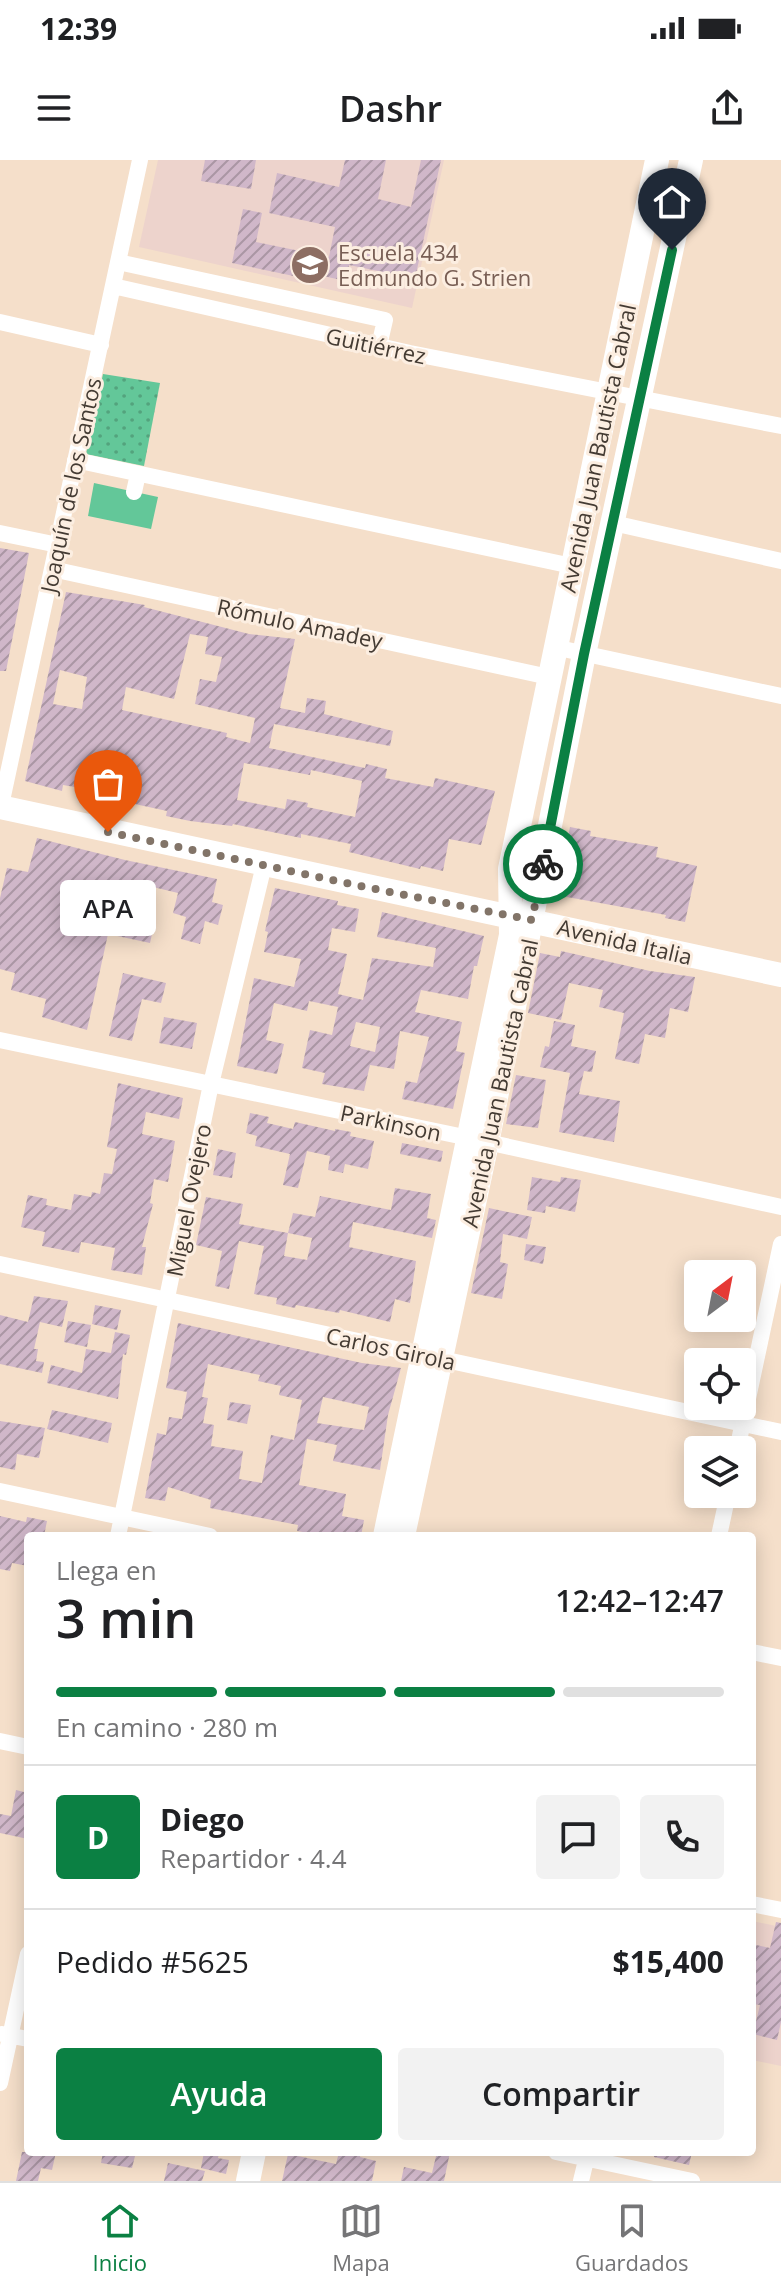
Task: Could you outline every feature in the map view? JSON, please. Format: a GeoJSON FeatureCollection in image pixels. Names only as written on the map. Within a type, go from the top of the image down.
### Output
{"type":"FeatureCollection","features":[{"type":"Feature","properties":{"kind":"main road","name":"Avenida Juan Bautista Cabral"},"geometry":{"type":"LineString","coordinates":[[521,918],[510,869],[657,160]]}},
{"type":"Feature","properties":{"kind":"main road","name":"Avenida Juan Bautista Cabral"},"geometry":{"type":"LineString","coordinates":[[386,1532],[432,1357],[478,1141],[511,935],[521,918],[584,654],[691,160]]}},
{"type":"Feature","properties":{"kind":"main road","name":"Avenida Italia"},"geometry":{"type":"LineString","coordinates":[[0,808],[781,975]]}},
{"type":"Feature","properties":{"kind":"main road","name":"Avenida Juan Bautista Cabral"},"geometry":{"type":"LineString","coordinates":[[404,1532],[432,1357]]}},
{"type":"Feature","properties":{"kind":"main road"},"geometry":{"type":"LineString","coordinates":[[248,2181],[253,2156]]}},
{"type":"Feature","properties":{"kind":"main road"},"geometry":{"type":"LineString","coordinates":[[263,2181],[268,2156]]}},
{"type":"Feature","properties":{"kind":"street","name":"Joaquín de los Santos"},"geometry":{"type":"LineString","coordinates":[[0,808],[140,160]]}},
{"type":"Feature","properties":{"kind":"street"},"geometry":{"type":"LineString","coordinates":[[118,262],[385,320],[379,346]]}},
{"type":"Feature","properties":{"kind":"street","name":"Guitiérrez"},"geometry":{"type":"LineString","coordinates":[[113,286],[379,346],[781,426]]}},
{"type":"Feature","properties":{"kind":"street"},"geometry":{"type":"LineString","coordinates":[[0,322],[101,345]]}},
{"type":"Feature","properties":{"kind":"street"},"geometry":{"type":"LineString","coordinates":[[75,460],[572,566]]}},
{"type":"Feature","properties":{"kind":"street"},"geometry":{"type":"LineString","coordinates":[[134,492],[138,474]]}},
{"type":"Feature","properties":{"kind":"street"},"geometry":{"type":"LineString","coordinates":[[613,523],[781,561]]}},
{"type":"Feature","properties":{"kind":"street"},"geometry":{"type":"LineString","coordinates":[[0,533],[58,545]]}},
{"type":"Feature","properties":{"kind":"street","name":"Rómulo Amadey"},"geometry":{"type":"LineString","coordinates":[[52,569],[549,677]]}},
{"type":"Feature","properties":{"kind":"street"},"geometry":{"type":"LineString","coordinates":[[554,647],[781,696]]}},
{"type":"Feature","properties":{"kind":"street","name":"Miguel Ovejero"},"geometry":{"type":"LineString","coordinates":[[119,1532],[211,1084],[264,865]]}},
{"type":"Feature","properties":{"kind":"street","name":"Parkinson"},"geometry":{"type":"LineString","coordinates":[[0,1040],[781,1207]]}},
{"type":"Feature","properties":{"kind":"street"},"geometry":{"type":"LineString","coordinates":[[740,1436],[781,1244]]}},
{"type":"Feature","properties":{"kind":"street","name":"Carlos Girola"},"geometry":{"type":"LineString","coordinates":[[0,1264],[781,1432]]}},
{"type":"Feature","properties":{"kind":"street"},"geometry":{"type":"LineString","coordinates":[[0,1491],[192,1532]]}},
{"type":"Feature","properties":{"kind":"street"},"geometry":{"type":"LineString","coordinates":[[720,1532],[725,1508]]}},
{"type":"Feature","properties":{"kind":"street"},"geometry":{"type":"LineString","coordinates":[[756,1653],[781,1658]]}},
{"type":"Feature","properties":{"kind":"street"},"geometry":{"type":"LineString","coordinates":[[0,1741],[24,1746]]}},
{"type":"Feature","properties":{"kind":"street"},"geometry":{"type":"LineString","coordinates":[[756,1905],[781,1910]]}},
{"type":"Feature","properties":{"kind":"street"},"geometry":{"type":"LineString","coordinates":[[0,2083],[5,2034],[24,1968]]}},
{"type":"Feature","properties":{"kind":"street"},"geometry":{"type":"LineString","coordinates":[[581,2181],[587,2156]]}},
{"type":"Feature","properties":{"kind":"street"},"geometry":{"type":"LineString","coordinates":[[591,2156],[692,2181]]}},
{"type":"Feature","properties":{"kind":"shaded area"},"geometry":{"type":"Polygon","coordinates":[[[158,160],[444,160],[412,308],[139,247],[158,160]]]}},
{"type":"Feature","properties":{"kind":"shaded area"},"geometry":{"type":"Polygon","coordinates":[[[756,1922],[781,1927],[781,2066],[756,2061],[756,1922]]]}},
{"type":"Feature","properties":{"kind":"green space"},"geometry":{"type":"Polygon","coordinates":[[[103,374],[160,383],[144,466],[86,454],[103,374]]]}},
{"type":"Feature","properties":{"kind":"green space"},"geometry":{"type":"Polygon","coordinates":[[[94,483],[158,497],[151,529],[88,516],[94,483]]]}},
{"type":"Feature","properties":{"kind":"building"},"geometry":{"type":"Polygon","coordinates":[[[205,160],[256,160],[251,189],[201,181],[205,160]]]}},
{"type":"Feature","properties":{"kind":"building"},"geometry":{"type":"Polygon","coordinates":[[[345,160],[386,160],[378,199],[411,207],[421,160],[441,160],[416,274],[408,272],[407,277],[349,265],[346,281],[309,273],[308,279],[232,263],[243,209],[262,213],[256,242],[329,257],[335,227],[269,213],[277,173],[339,187],[345,160]]]}},
{"type":"Feature","properties":{"kind":"building"},"geometry":{"type":"Polygon","coordinates":[[[0,548],[29,553],[6,671],[0,671],[0,548]]]}},
{"type":"Feature","properties":{"kind":"building"},"geometry":{"type":"Polygon","coordinates":[[[66,592],[145,605],[249,634],[295,639],[280,708],[305,713],[307,698],[326,701],[324,714],[393,731],[390,746],[274,724],[269,748],[365,768],[366,764],[387,769],[385,778],[433,787],[435,778],[495,791],[481,845],[449,839],[443,871],[421,866],[420,869],[349,852],[351,844],[301,834],[301,838],[233,824],[190,821],[166,816],[167,811],[121,801],[122,795],[63,785],[62,791],[25,781],[66,592]],[[190,634],[174,699],[126,687],[122,710],[227,733],[226,737],[250,743],[255,718],[195,704],[200,679],[216,682],[222,657],[205,654],[208,637],[190,634]],[[60,670],[53,704],[82,709],[87,677],[60,670]],[[244,763],[237,800],[285,809],[287,799],[308,803],[307,807],[355,817],[362,781],[311,770],[310,775],[244,763]]]}},
{"type":"Feature","properties":{"kind":"building"},"geometry":{"type":"Polygon","coordinates":[[[570,827],[591,831],[590,836],[658,847],[656,857],[697,866],[685,922],[665,918],[666,915],[556,895],[570,827]]]}},
{"type":"Feature","properties":{"kind":"building"},"geometry":{"type":"Polygon","coordinates":[[[37,838],[217,879],[212,902],[223,905],[218,925],[205,921],[200,944],[181,939],[186,917],[173,913],[178,893],[153,887],[147,914],[156,916],[150,943],[108,934],[87,1030],[42,1017],[46,999],[11,990],[15,973],[0,969],[0,898],[7,868],[28,872],[37,838]]]}},
{"type":"Feature","properties":{"kind":"building"},"geometry":{"type":"Polygon","coordinates":[[[275,888],[338,901],[337,905],[359,909],[355,932],[332,928],[328,950],[347,954],[338,994],[363,1000],[372,958],[433,967],[436,948],[377,937],[382,912],[484,936],[468,999],[421,990],[415,1012],[462,1022],[456,1051],[465,1053],[453,1109],[402,1099],[406,1081],[417,1083],[429,1037],[400,1031],[394,1069],[370,1065],[364,1091],[322,1084],[325,1073],[302,1068],[310,1030],[332,1035],[338,1007],[309,1001],[307,1011],[274,1003],[266,1040],[284,1044],[277,1074],[237,1066],[254,978],[294,987],[301,959],[264,952],[268,932],[265,931],[275,888]],[[356,1022],[350,1046],[375,1052],[380,1027],[356,1022]]]}},
{"type":"Feature","properties":{"kind":"building"},"geometry":{"type":"Polygon","coordinates":[[[561,951],[650,971],[695,977],[688,1012],[670,1008],[665,1038],[645,1034],[639,1064],[615,1059],[624,1013],[599,1007],[603,990],[569,983],[561,1020],[528,1013],[540,953],[560,957],[561,951]]]}},
{"type":"Feature","properties":{"kind":"building"},"geometry":{"type":"Polygon","coordinates":[[[123,973],[166,983],[161,1003],[142,999],[132,1041],[109,1036],[123,973]]]}},
{"type":"Feature","properties":{"kind":"building"},"geometry":{"type":"Polygon","coordinates":[[[164,1017],[197,1023],[192,1049],[159,1043],[164,1017]]]}},
{"type":"Feature","properties":{"kind":"building"},"geometry":{"type":"Polygon","coordinates":[[[554,1021],[575,1025],[571,1046],[596,1051],[592,1072],[584,1071],[579,1094],[620,1101],[614,1142],[559,1132],[570,1073],[540,1067],[545,1046],[549,1047],[554,1021]]]}},
{"type":"Feature","properties":{"kind":"building"},"geometry":{"type":"Polygon","coordinates":[[[516,1075],[546,1080],[538,1128],[506,1124],[516,1075]]]}},
{"type":"Feature","properties":{"kind":"building"},"geometry":{"type":"Polygon","coordinates":[[[118,1083],[183,1098],[179,1119],[146,1112],[142,1134],[175,1141],[168,1182],[154,1179],[150,1203],[153,1204],[142,1247],[146,1247],[142,1275],[111,1270],[115,1248],[81,1242],[79,1253],[42,1246],[45,1232],[21,1227],[28,1195],[47,1199],[46,1205],[71,1210],[74,1194],[91,1197],[92,1192],[100,1194],[104,1173],[112,1174],[117,1149],[107,1147],[118,1083]]]}},
{"type":"Feature","properties":{"kind":"building"},"geometry":{"type":"Polygon","coordinates":[[[250,1113],[269,1117],[267,1123],[293,1129],[295,1122],[351,1132],[350,1136],[374,1141],[368,1169],[345,1164],[343,1173],[328,1170],[330,1156],[307,1151],[298,1188],[283,1185],[290,1154],[255,1146],[257,1136],[246,1133],[250,1113]]]}},
{"type":"Feature","properties":{"kind":"building"},"geometry":{"type":"Polygon","coordinates":[[[402,1143],[443,1151],[441,1162],[400,1154],[402,1143]]]}},
{"type":"Feature","properties":{"kind":"building"},"geometry":{"type":"Polygon","coordinates":[[[218,1149],[236,1153],[232,1178],[213,1175],[218,1149]]]}},
{"type":"Feature","properties":{"kind":"building"},"geometry":{"type":"Polygon","coordinates":[[[532,1177],[560,1182],[561,1177],[581,1180],[575,1212],[546,1206],[545,1213],[527,1210],[532,1177]]]}},
{"type":"Feature","properties":{"kind":"building"},"geometry":{"type":"Polygon","coordinates":[[[395,1188],[431,1194],[427,1218],[436,1220],[432,1238],[353,1222],[349,1247],[416,1261],[410,1303],[395,1299],[390,1322],[340,1310],[339,1313],[296,1305],[295,1308],[276,1304],[277,1298],[254,1294],[264,1246],[239,1241],[229,1289],[215,1286],[222,1251],[196,1245],[206,1197],[243,1204],[239,1224],[288,1233],[293,1213],[315,1217],[320,1196],[391,1210],[395,1188]],[[288,1233],[284,1256],[307,1260],[312,1238],[288,1233]]]}},
{"type":"Feature","properties":{"kind":"building"},"geometry":{"type":"Polygon","coordinates":[[[489,1208],[532,1217],[527,1239],[503,1234],[500,1262],[508,1264],[502,1299],[471,1293],[489,1208]]]}},
{"type":"Feature","properties":{"kind":"building"},"geometry":{"type":"Polygon","coordinates":[[[526,1244],[546,1247],[543,1264],[524,1260],[526,1244]]]}},
{"type":"Feature","properties":{"kind":"building"},"geometry":{"type":"Polygon","coordinates":[[[34,1296],[68,1301],[62,1327],[40,1322],[34,1349],[38,1349],[36,1361],[44,1362],[42,1373],[0,1364],[0,1315],[28,1322],[34,1296]]]}},
{"type":"Feature","properties":{"kind":"building"},"geometry":{"type":"Polygon","coordinates":[[[95,1305],[121,1310],[117,1330],[92,1324],[95,1305]]]}},
{"type":"Feature","properties":{"kind":"building"},"geometry":{"type":"Polygon","coordinates":[[[68,1321],[91,1325],[87,1347],[64,1342],[68,1321]]]}},
{"type":"Feature","properties":{"kind":"building"},"geometry":{"type":"Polygon","coordinates":[[[178,1323],[362,1363],[401,1368],[388,1415],[380,1470],[333,1461],[337,1445],[307,1439],[299,1485],[346,1494],[342,1516],[364,1520],[362,1532],[297,1531],[298,1525],[210,1508],[211,1500],[168,1487],[165,1501],[145,1498],[157,1433],[166,1435],[169,1417],[182,1419],[187,1392],[166,1388],[178,1323]],[[208,1364],[202,1397],[208,1398],[203,1423],[214,1425],[211,1446],[243,1451],[239,1479],[262,1483],[271,1435],[294,1440],[302,1400],[279,1395],[281,1386],[258,1381],[260,1375],[208,1364]],[[323,1397],[317,1423],[364,1430],[369,1407],[323,1397]]]}},
{"type":"Feature","properties":{"kind":"building"},"geometry":{"type":"Polygon","coordinates":[[[115,1332],[130,1335],[126,1355],[123,1354],[118,1399],[47,1383],[51,1365],[82,1373],[86,1349],[111,1353],[115,1332]]]}},
{"type":"Feature","properties":{"kind":"building"},"geometry":{"type":"Polygon","coordinates":[[[230,1402],[251,1405],[247,1424],[227,1420],[230,1402]]]}},
{"type":"Feature","properties":{"kind":"building"},"geometry":{"type":"Polygon","coordinates":[[[52,1410],[112,1423],[108,1443],[47,1429],[52,1410]]]}},
{"type":"Feature","properties":{"kind":"building"},"geometry":{"type":"Polygon","coordinates":[[[0,1421],[45,1428],[39,1458],[17,1454],[15,1470],[0,1467],[0,1421]]]}},
{"type":"Feature","properties":{"kind":"building"},"geometry":{"type":"Polygon","coordinates":[[[0,1516],[26,1522],[27,1517],[47,1521],[45,1532],[24,1532],[24,1565],[12,1563],[10,1571],[0,1569],[0,1516]]]}},
{"type":"Feature","properties":{"kind":"building"},"geometry":{"type":"Polygon","coordinates":[[[16,1790],[24,1792],[24,1838],[0,1833],[0,1814],[11,1816],[16,1790]]]}},
{"type":"Feature","properties":{"kind":"building"},"geometry":{"type":"Polygon","coordinates":[[[776,1922],[781,1923],[781,2022],[777,2040],[756,2035],[760,2005],[756,2004],[756,1945],[770,1948],[776,1922]]]}},
{"type":"Feature","properties":{"kind":"building"},"geometry":{"type":"Polygon","coordinates":[[[22,2152],[24,2156],[55,2156],[52,2170],[41,2168],[38,2181],[16,2181],[22,2152]]]}},
{"type":"Feature","properties":{"kind":"building"},"geometry":{"type":"Polygon","coordinates":[[[102,2156],[135,2156],[132,2168],[101,2163],[102,2156]]]}},
{"type":"Feature","properties":{"kind":"building"},"geometry":{"type":"Polygon","coordinates":[[[203,2156],[229,2160],[226,2174],[201,2168],[203,2156]]]}},
{"type":"Feature","properties":{"kind":"building"},"geometry":{"type":"Polygon","coordinates":[[[288,2156],[336,2164],[338,2156],[360,2156],[376,2161],[372,2181],[282,2181],[288,2156]]]}},
{"type":"Feature","properties":{"kind":"building"},"geometry":{"type":"Polygon","coordinates":[[[436,2156],[449,2156],[444,2181],[401,2181],[404,2167],[432,2173],[436,2156]]]}},
{"type":"Feature","properties":{"kind":"building"},"geometry":{"type":"Polygon","coordinates":[[[654,2156],[691,2156],[689,2165],[654,2156]]]}},
{"type":"Feature","properties":{"kind":"building"},"geometry":{"type":"Polygon","coordinates":[[[168,2163],[205,2171],[202,2181],[164,2181],[168,2163]]]}},
{"type":"Feature","properties":{"kind":"way so far"},"geometry":{"type":"LineString","coordinates":[[108,832],[532,920],[543,864]]}},
{"type":"Feature","properties":{"kind":"place","name":"Escuela 434 Edmundo G. Strien"},"geometry":{"type":"Point","coordinates":[310,265]}},
{"type":"Feature","properties":{"kind":"place","name":"APA"},"geometry":{"type":"Point","coordinates":[108,832]}},
{"type":"Feature","properties":{"kind":"route"},"geometry":{"type":"LineString","coordinates":[[543,864],[584,654],[672,250]]}}]}
